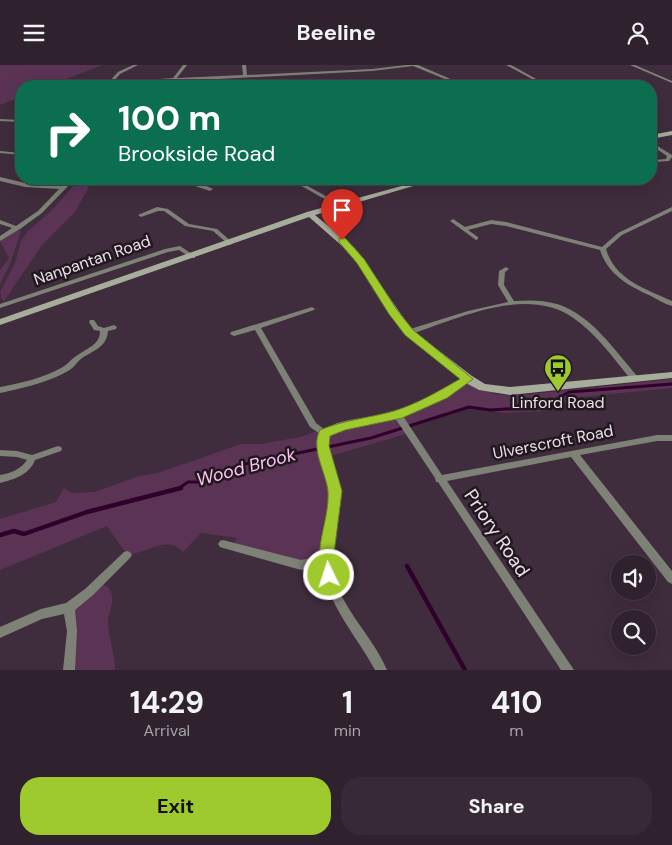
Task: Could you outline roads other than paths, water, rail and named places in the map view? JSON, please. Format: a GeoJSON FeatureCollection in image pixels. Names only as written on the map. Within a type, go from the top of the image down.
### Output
{"type":"FeatureCollection","features":[{"type":"Feature","properties":{"kind":"street"},"geometry":{"type":"LineString","coordinates":[[113,80],[119,73],[136,65]]}},
{"type":"Feature","properties":{"kind":"street"},"geometry":{"type":"LineString","coordinates":[[176,79],[185,65]]}},
{"type":"Feature","properties":{"kind":"street"},"geometry":{"type":"LineString","coordinates":[[244,65],[245,75]]}},
{"type":"Feature","properties":{"kind":"street"},"geometry":{"type":"LineString","coordinates":[[301,65],[307,73]]}},
{"type":"Feature","properties":{"kind":"street"},"geometry":{"type":"LineString","coordinates":[[162,80],[307,73],[414,65],[450,80]]}},
{"type":"Feature","properties":{"kind":"street"},"geometry":{"type":"LineString","coordinates":[[508,65],[536,80]]}},
{"type":"Feature","properties":{"kind":"street"},"geometry":{"type":"LineString","coordinates":[[632,65],[672,82]]}},
{"type":"Feature","properties":{"kind":"street"},"geometry":{"type":"LineString","coordinates":[[0,120],[12,121],[15,119]]}},
{"type":"Feature","properties":{"kind":"street"},"geometry":{"type":"LineString","coordinates":[[657,136],[672,133]]}},
{"type":"Feature","properties":{"kind":"street"},"geometry":{"type":"LineString","coordinates":[[657,147],[670,156],[667,160],[657,161]]}},
{"type":"Feature","properties":{"kind":"street"},"geometry":{"type":"LineString","coordinates":[[0,151],[15,153]]}},
{"type":"Feature","properties":{"kind":"street"},"geometry":{"type":"LineString","coordinates":[[0,179],[15,183]]}},
{"type":"Feature","properties":{"kind":"street"},"geometry":{"type":"LineString","coordinates":[[25,185],[64,188]]}},
{"type":"Feature","properties":{"kind":"street"},"geometry":{"type":"LineString","coordinates":[[0,239],[40,212],[67,185]]}},
{"type":"Feature","properties":{"kind":"street"},"geometry":{"type":"LineString","coordinates":[[303,185],[339,205]]}},
{"type":"Feature","properties":{"kind":"street","name":"Nanpantan Road"},"geometry":{"type":"LineString","coordinates":[[0,322],[193,257],[310,214],[412,185]]}},
{"type":"Feature","properties":{"kind":"street"},"geometry":{"type":"LineString","coordinates":[[141,215],[157,209],[166,210],[187,225],[215,230],[230,243]]}},
{"type":"Feature","properties":{"kind":"street"},"geometry":{"type":"LineString","coordinates":[[603,249],[620,234],[672,209]]}},
{"type":"Feature","properties":{"kind":"street"},"geometry":{"type":"LineString","coordinates":[[310,214],[352,250],[409,332],[468,379],[482,387],[510,391],[672,375]]}},
{"type":"Feature","properties":{"kind":"street"},"geometry":{"type":"LineString","coordinates":[[453,221],[476,238]]}},
{"type":"Feature","properties":{"kind":"street"},"geometry":{"type":"LineString","coordinates":[[0,222],[18,228]]}},
{"type":"Feature","properties":{"kind":"street"},"geometry":{"type":"LineString","coordinates":[[464,229],[491,222],[506,224],[603,249]]}},
{"type":"Feature","properties":{"kind":"street","name":"Nanpantan Road"},"geometry":{"type":"LineString","coordinates":[[0,306],[174,249],[186,251],[193,257]]}},
{"type":"Feature","properties":{"kind":"street"},"geometry":{"type":"LineString","coordinates":[[603,249],[607,262],[619,274],[672,304]]}},
{"type":"Feature","properties":{"kind":"street"},"geometry":{"type":"LineString","coordinates":[[501,269],[501,285],[512,302]]}},
{"type":"Feature","properties":{"kind":"street"},"geometry":{"type":"LineString","coordinates":[[409,332],[512,302],[524,301],[550,304],[573,314],[586,324],[635,379]]}},
{"type":"Feature","properties":{"kind":"street"},"geometry":{"type":"LineString","coordinates":[[234,334],[312,309]]}},
{"type":"Feature","properties":{"kind":"street"},"geometry":{"type":"LineString","coordinates":[[92,322],[96,327],[104,330],[114,327]]}},
{"type":"Feature","properties":{"kind":"street"},"geometry":{"type":"LineString","coordinates":[[257,327],[313,425],[324,433]]}},
{"type":"Feature","properties":{"kind":"street"},"geometry":{"type":"LineString","coordinates":[[0,390],[67,372],[79,357],[99,345],[104,339],[104,330]]}},
{"type":"Feature","properties":{"kind":"street"},"geometry":{"type":"LineString","coordinates":[[324,433],[343,426],[397,415],[442,395],[468,379]]}},
{"type":"Feature","properties":{"kind":"street","name":"Priory Road"},"geometry":{"type":"LineString","coordinates":[[397,415],[568,670]]}},
{"type":"Feature","properties":{"kind":"street"},"geometry":{"type":"LineString","coordinates":[[324,433],[324,449],[335,491],[326,561],[332,589],[342,610],[381,670]]}},
{"type":"Feature","properties":{"kind":"street","name":"Ulverscroft Road"},"geometry":{"type":"LineString","coordinates":[[439,479],[572,453],[672,438]]}},
{"type":"Feature","properties":{"kind":"street"},"geometry":{"type":"LineString","coordinates":[[0,453],[32,458],[58,449]]}},
{"type":"Feature","properties":{"kind":"street"},"geometry":{"type":"LineString","coordinates":[[572,453],[672,579]]}},
{"type":"Feature","properties":{"kind":"street"},"geometry":{"type":"LineString","coordinates":[[0,479],[16,475],[30,463],[32,458]]}},
{"type":"Feature","properties":{"kind":"street"},"geometry":{"type":"LineString","coordinates":[[231,543],[276,560],[300,565],[326,561]]}},
{"type":"Feature","properties":{"kind":"street"},"geometry":{"type":"LineString","coordinates":[[0,633],[41,614],[69,608],[89,592],[127,555]]}},
{"type":"Feature","properties":{"kind":"street"},"geometry":{"type":"LineString","coordinates":[[69,608],[72,631],[69,670]]}},
{"type":"Feature","properties":{"kind":"waterway","name":"Wood Brook"},"geometry":{"type":"LineString","coordinates":[[179,489],[188,482],[198,482],[240,465],[371,438],[469,407],[490,410],[524,408],[548,404],[569,392],[672,384]]}},
{"type":"Feature","properties":{"kind":"waterway","name":"Wood Brook"},"geometry":{"type":"LineString","coordinates":[[0,535],[14,531],[24,534],[87,512],[179,489]]}},
{"type":"Feature","properties":{"kind":"waterway"},"geometry":{"type":"LineString","coordinates":[[407,566],[465,670]]}},
{"type":"Feature","properties":{"kind":"place","name":"Linford Road"},"geometry":{"type":"Point","coordinates":[558,392]}}]}
